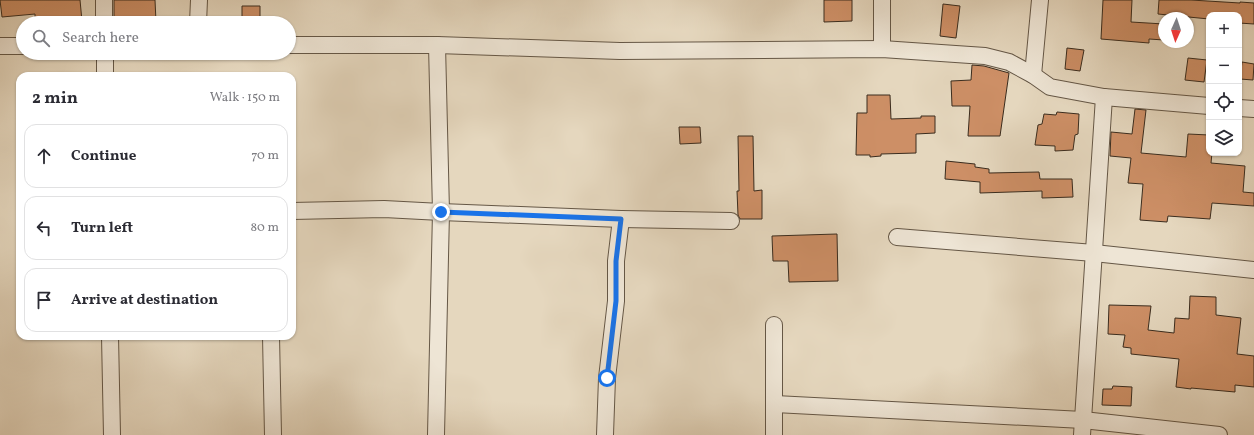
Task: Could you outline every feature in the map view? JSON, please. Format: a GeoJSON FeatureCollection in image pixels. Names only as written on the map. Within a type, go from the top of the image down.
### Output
{"type":"FeatureCollection","features":[{"type":"Feature","properties":{"kind":"street"},"geometry":{"type":"LineString","coordinates":[[104,0],[104,16]]}},
{"type":"Feature","properties":{"kind":"street"},"geometry":{"type":"LineString","coordinates":[[198,16],[199,0]]}},
{"type":"Feature","properties":{"kind":"street"},"geometry":{"type":"LineString","coordinates":[[882,0],[882,49]]}},
{"type":"Feature","properties":{"kind":"street"},"geometry":{"type":"LineString","coordinates":[[1033,75],[1040,0]]}},
{"type":"Feature","properties":{"kind":"street"},"geometry":{"type":"LineString","coordinates":[[296,45],[437,46],[620,51],[882,49],[984,56],[1009,62],[1033,75],[1050,87],[1104,97],[1206,106]]}},
{"type":"Feature","properties":{"kind":"street"},"geometry":{"type":"LineString","coordinates":[[0,46],[16,46]]}},
{"type":"Feature","properties":{"kind":"street"},"geometry":{"type":"LineString","coordinates":[[436,435],[441,212],[437,46]]}},
{"type":"Feature","properties":{"kind":"street"},"geometry":{"type":"LineString","coordinates":[[105,60],[105,72]]}},
{"type":"Feature","properties":{"kind":"street"},"geometry":{"type":"LineString","coordinates":[[1083,427],[1104,97]]}},
{"type":"Feature","properties":{"kind":"street"},"geometry":{"type":"LineString","coordinates":[[1242,108],[1254,109]]}},
{"type":"Feature","properties":{"kind":"street"},"geometry":{"type":"LineString","coordinates":[[296,211],[384,209],[621,219],[731,221]]}},
{"type":"Feature","properties":{"kind":"street"},"geometry":{"type":"LineString","coordinates":[[605,435],[607,378],[616,301],[616,261],[621,219]]}},
{"type":"Feature","properties":{"kind":"street"},"geometry":{"type":"LineString","coordinates":[[897,237],[1094,253],[1254,270]]}},
{"type":"Feature","properties":{"kind":"street"},"geometry":{"type":"LineString","coordinates":[[774,325],[774,435]]}},
{"type":"Feature","properties":{"kind":"street"},"geometry":{"type":"LineString","coordinates":[[110,340],[112,435]]}},
{"type":"Feature","properties":{"kind":"street"},"geometry":{"type":"LineString","coordinates":[[271,340],[273,435]]}},
{"type":"Feature","properties":{"kind":"street"},"geometry":{"type":"LineString","coordinates":[[775,404],[1083,427],[1219,435]]}},
{"type":"Feature","properties":{"kind":"building"},"geometry":{"type":"Polygon","coordinates":[[[0,0],[80,0],[82,16],[35,16],[35,14],[2,17],[0,0]]]}},
{"type":"Feature","properties":{"kind":"building"},"geometry":{"type":"Polygon","coordinates":[[[114,0],[155,0],[156,16],[114,16],[114,0]]]}},
{"type":"Feature","properties":{"kind":"building"},"geometry":{"type":"Polygon","coordinates":[[[824,0],[852,0],[852,21],[824,22],[824,0]]]}},
{"type":"Feature","properties":{"kind":"building"},"geometry":{"type":"Polygon","coordinates":[[[1103,0],[1132,0],[1131,22],[1158,24],[1158,40],[1149,39],[1149,43],[1101,39],[1103,0]]]}},
{"type":"Feature","properties":{"kind":"building"},"geometry":{"type":"Polygon","coordinates":[[[1159,0],[1254,3],[1254,24],[1242,23],[1242,12],[1206,12],[1206,19],[1194,18],[1194,12],[1158,12],[1159,0]]]}},
{"type":"Feature","properties":{"kind":"building"},"geometry":{"type":"Polygon","coordinates":[[[943,4],[960,6],[956,38],[940,36],[943,4]]]}},
{"type":"Feature","properties":{"kind":"building"},"geometry":{"type":"Polygon","coordinates":[[[242,6],[260,6],[260,16],[242,16],[242,6]]]}},
{"type":"Feature","properties":{"kind":"building"},"geometry":{"type":"Polygon","coordinates":[[[1067,48],[1084,50],[1080,71],[1065,69],[1067,48]]]}},
{"type":"Feature","properties":{"kind":"building"},"geometry":{"type":"Polygon","coordinates":[[[1188,58],[1206,60],[1204,82],[1185,80],[1188,58]]]}},
{"type":"Feature","properties":{"kind":"building"},"geometry":{"type":"Polygon","coordinates":[[[1242,62],[1254,64],[1253,80],[1242,79],[1242,62]]]}},
{"type":"Feature","properties":{"kind":"building"},"geometry":{"type":"Polygon","coordinates":[[[972,65],[984,66],[1009,73],[1000,136],[968,136],[970,106],[952,106],[951,81],[971,80],[972,65]]]}},
{"type":"Feature","properties":{"kind":"building"},"geometry":{"type":"Polygon","coordinates":[[[867,95],[890,95],[891,119],[935,116],[935,133],[916,134],[916,153],[881,154],[881,156],[870,157],[870,155],[856,155],[857,113],[867,113],[867,95]]]}},
{"type":"Feature","properties":{"kind":"building"},"geometry":{"type":"Polygon","coordinates":[[[1135,109],[1146,110],[1141,153],[1186,157],[1188,134],[1206,135],[1206,156],[1212,156],[1211,163],[1245,166],[1243,192],[1254,193],[1254,206],[1212,203],[1210,219],[1168,216],[1167,222],[1140,220],[1143,184],[1128,183],[1131,158],[1110,156],[1111,132],[1132,134],[1135,109]]]}},
{"type":"Feature","properties":{"kind":"building"},"geometry":{"type":"Polygon","coordinates":[[[1057,112],[1079,114],[1078,134],[1075,135],[1073,150],[1055,151],[1055,146],[1035,145],[1038,125],[1042,124],[1044,114],[1056,115],[1057,112]]]}},
{"type":"Feature","properties":{"kind":"building"},"geometry":{"type":"Polygon","coordinates":[[[679,127],[700,127],[701,143],[680,144],[679,127]]]}},
{"type":"Feature","properties":{"kind":"building"},"geometry":{"type":"Polygon","coordinates":[[[738,136],[753,136],[754,191],[762,190],[762,219],[740,219],[738,215],[738,136]]]}},
{"type":"Feature","properties":{"kind":"building"},"geometry":{"type":"Polygon","coordinates":[[[946,161],[975,164],[975,167],[989,169],[989,173],[1039,172],[1040,179],[1072,179],[1073,197],[1042,198],[1042,191],[980,193],[980,182],[945,179],[946,161]]]}},
{"type":"Feature","properties":{"kind":"building"},"geometry":{"type":"Polygon","coordinates":[[[837,234],[838,281],[789,282],[788,261],[773,261],[772,236],[837,234]]]}},
{"type":"Feature","properties":{"kind":"building"},"geometry":{"type":"Polygon","coordinates":[[[1190,296],[1216,297],[1216,315],[1241,318],[1237,354],[1254,356],[1254,387],[1235,385],[1235,392],[1176,387],[1179,359],[1131,354],[1131,348],[1123,347],[1125,335],[1108,334],[1109,305],[1151,306],[1148,330],[1174,333],[1175,318],[1189,319],[1190,296]]]}},
{"type":"Feature","properties":{"kind":"building"},"geometry":{"type":"Polygon","coordinates":[[[1113,386],[1132,387],[1131,406],[1102,405],[1103,389],[1112,389],[1113,386]]]}},
{"type":"Feature","properties":{"kind":"route"},"geometry":{"type":"LineString","coordinates":[[441,212],[621,219],[616,261],[616,301],[607,378]]}}]}
